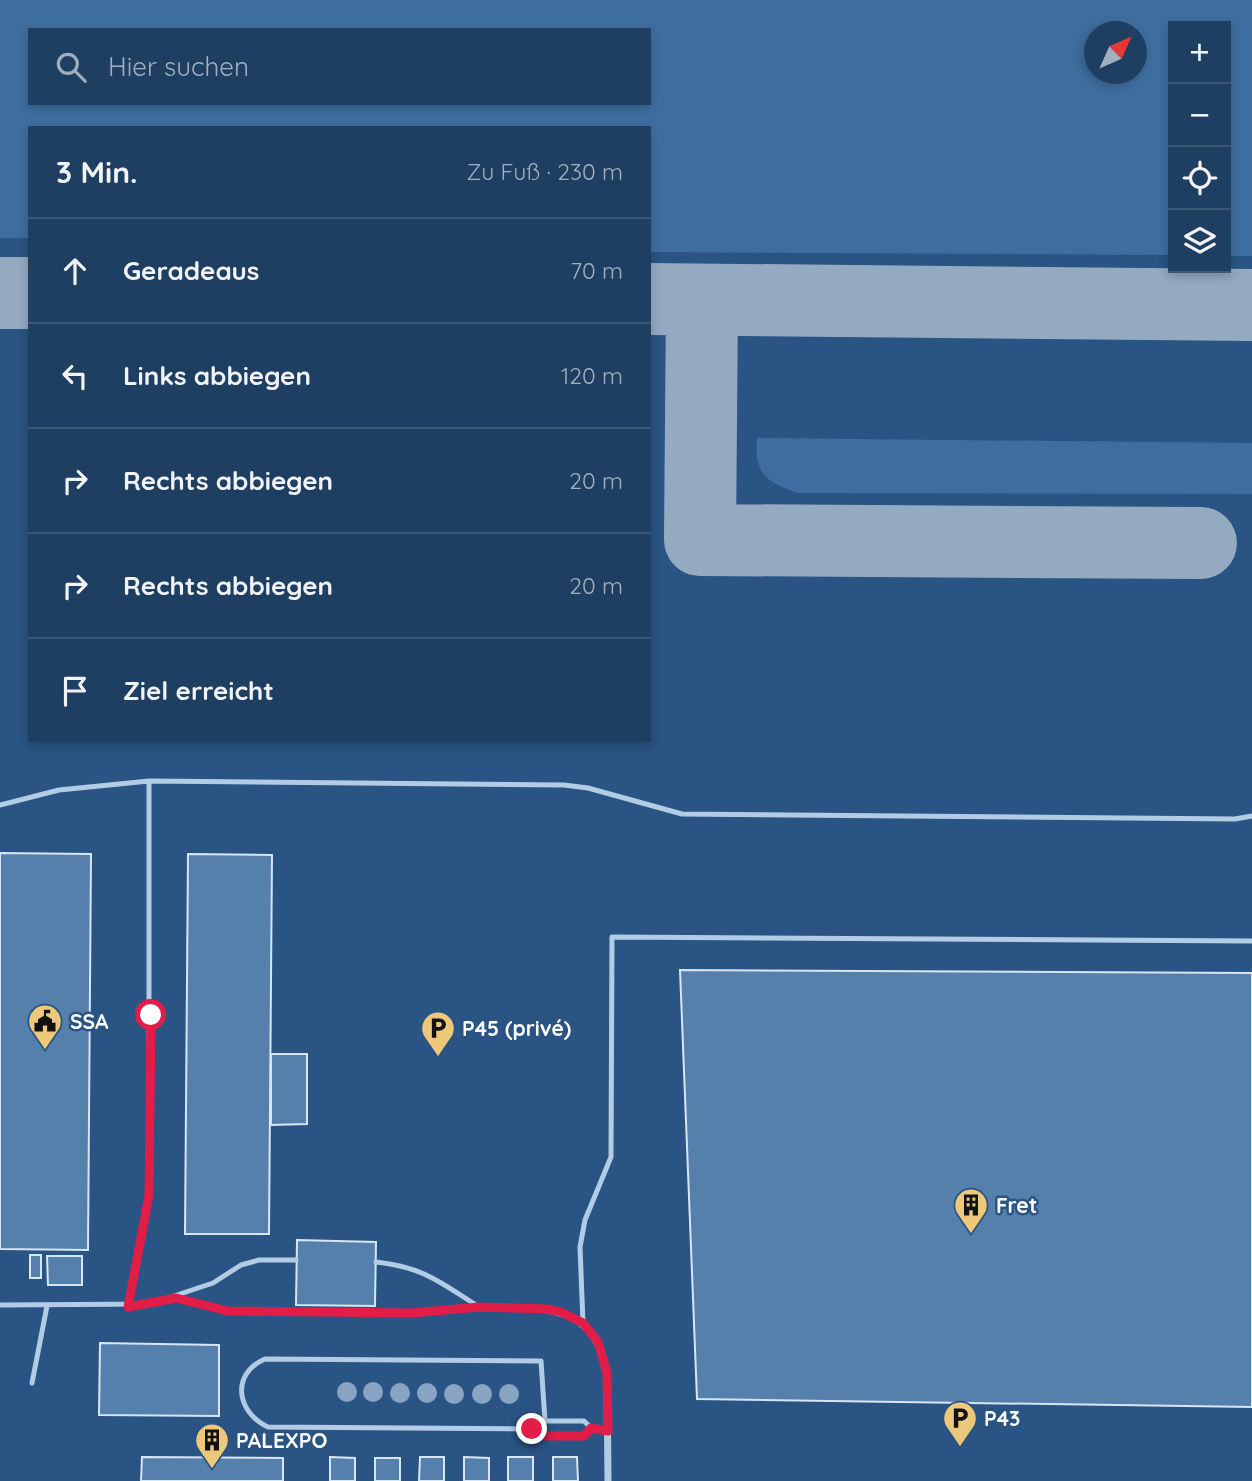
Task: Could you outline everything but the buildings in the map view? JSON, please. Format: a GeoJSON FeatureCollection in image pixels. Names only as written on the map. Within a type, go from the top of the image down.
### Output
{"type":"FeatureCollection","features":[{"type":"Feature","properties":{"kind":"street"},"geometry":{"type":"LineString","coordinates":[[479,1307],[547,1309],[583,1323],[598,1342],[604,1356],[608,1481]]}},
{"type":"Feature","properties":{"kind":"lane"},"geometry":{"type":"LineString","coordinates":[[128,1307],[149,1195],[149,781]]}},
{"type":"Feature","properties":{"kind":"lane"},"geometry":{"type":"LineString","coordinates":[[0,805],[59,790],[149,781],[564,785],[588,788],[682,814],[1235,819],[1252,816]]}},
{"type":"Feature","properties":{"kind":"lane"},"geometry":{"type":"LineString","coordinates":[[583,1323],[580,1247],[585,1220],[611,1157],[612,937],[1252,942]]}},
{"type":"Feature","properties":{"kind":"lane"},"geometry":{"type":"LineString","coordinates":[[0,1305],[128,1307],[176,1298],[213,1283],[241,1265],[259,1260],[296,1260]]}},
{"type":"Feature","properties":{"kind":"lane"},"geometry":{"type":"LineString","coordinates":[[376,1262],[404,1265],[424,1272],[479,1307]]}},
{"type":"Feature","properties":{"kind":"lane"},"geometry":{"type":"LineString","coordinates":[[176,1298],[228,1311],[281,1313],[412,1313],[479,1307]]}},
{"type":"Feature","properties":{"kind":"lane"},"geometry":{"type":"LineString","coordinates":[[32,1383],[34,1358],[47,1306]]}},
{"type":"Feature","properties":{"kind":"lane"},"geometry":{"type":"LineString","coordinates":[[545,1421],[541,1361],[265,1359],[254,1364],[246,1374],[241,1390],[245,1409],[255,1421],[268,1427],[532,1429],[546,1436],[584,1436],[591,1428]]}},
{"type":"Feature","properties":{"kind":"lane"},"geometry":{"type":"LineString","coordinates":[[532,1429],[545,1421],[584,1421],[591,1428],[608,1431]]}},
{"type":"Feature","properties":{"kind":"shaded area"},"geometry":{"type":"Polygon","coordinates":[[[0,0],[1252,0],[1252,256],[1231,256],[1231,21],[1168,21],[1168,255],[651,252],[651,126],[28,126],[28,238],[0,238],[0,0]]]}},
{"type":"Feature","properties":{"kind":"shaded area"},"geometry":{"type":"Polygon","coordinates":[[[757,438],[1252,443],[1252,494],[797,493],[777,485],[764,475],[757,460],[757,438]]]}},
{"type":"Feature","properties":{"kind":"taxiway"},"geometry":{"type":"LineString","coordinates":[[0,293],[28,293]]}},
{"type":"Feature","properties":{"kind":"taxiway"},"geometry":{"type":"LineString","coordinates":[[651,299],[1252,305]]}},
{"type":"Feature","properties":{"kind":"taxiway"},"geometry":{"type":"LineString","coordinates":[[702,300],[700,540],[1201,543]]}},
{"type":"Feature","properties":{"kind":"place","name":"SSA"},"geometry":{"type":"Point","coordinates":[45,1051]}},
{"type":"Feature","properties":{"kind":"place","name":"P45 (privé)"},"geometry":{"type":"Point","coordinates":[438,1058]}},
{"type":"Feature","properties":{"kind":"place","name":"Fret"},"geometry":{"type":"Point","coordinates":[971,1235]}},
{"type":"Feature","properties":{"kind":"place","name":"P43"},"geometry":{"type":"Point","coordinates":[960,1448]}},
{"type":"Feature","properties":{"kind":"place","name":"PALEXPO"},"geometry":{"type":"Point","coordinates":[212,1470]}},
{"type":"Feature","properties":{"kind":"route"},"geometry":{"type":"LineString","coordinates":[[151,1015],[149,1195],[128,1307],[176,1298],[228,1311],[307,1314],[412,1313],[479,1307],[547,1309],[561,1312],[574,1317],[592,1331],[604,1356],[608,1431],[591,1428],[584,1436],[546,1436],[532,1429]]}}]}
